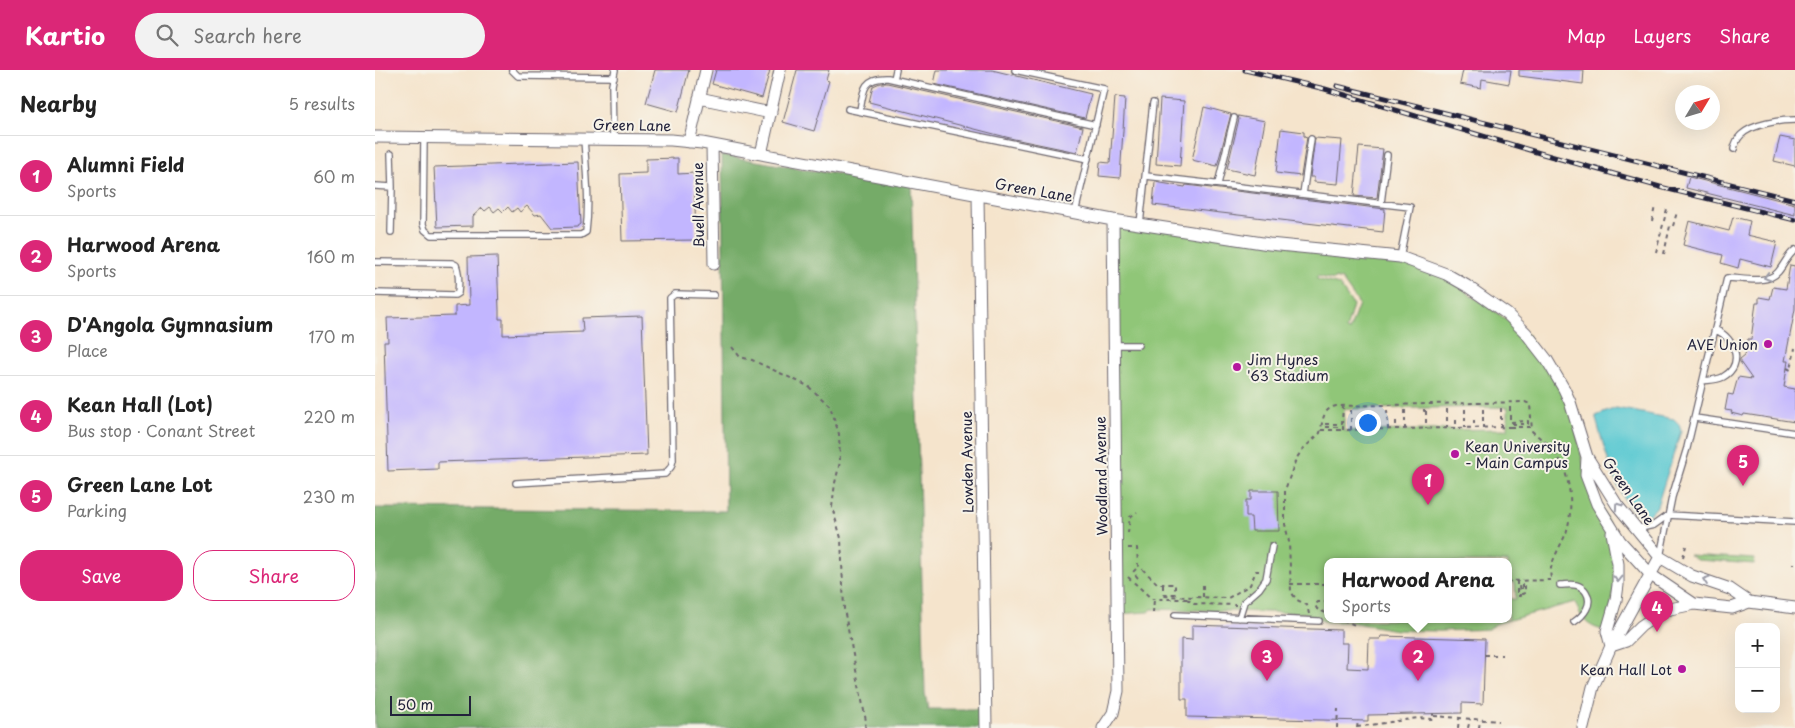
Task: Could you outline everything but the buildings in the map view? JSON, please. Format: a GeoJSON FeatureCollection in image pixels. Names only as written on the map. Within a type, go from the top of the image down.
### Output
{"type":"FeatureCollection","features":[{"type":"Feature","properties":{"kind":"street"},"geometry":{"type":"LineString","coordinates":[[689,142],[706,70]]}},
{"type":"Feature","properties":{"kind":"street"},"geometry":{"type":"LineString","coordinates":[[761,154],[780,70]]}},
{"type":"Feature","properties":{"kind":"street"},"geometry":{"type":"LineString","coordinates":[[699,98],[771,113]]}},
{"type":"Feature","properties":{"kind":"street","name":"Green Lane"},"geometry":{"type":"LineString","coordinates":[[375,137],[671,140],[689,142],[1113,220],[1269,244],[1400,258],[1446,274],[1507,314],[1526,333],[1547,360],[1567,395],[1587,457],[1617,506],[1636,530],[1660,557],[1692,576],[1730,589],[1749,602]]}},
{"type":"Feature","properties":{"kind":"street","name":"Buell Avenue"},"geometry":{"type":"LineString","coordinates":[[712,145],[714,264]]}},
{"type":"Feature","properties":{"kind":"street","name":"Lowden Avenue"},"geometry":{"type":"LineString","coordinates":[[978,196],[986,728]]}},
{"type":"Feature","properties":{"kind":"street","name":"Woodland Avenue"},"geometry":{"type":"LineString","coordinates":[[1103,728],[1113,713],[1118,691],[1113,220]]}},
{"type":"Feature","properties":{"kind":"street","name":"Green Lane"},"geometry":{"type":"LineString","coordinates":[[1587,457],[1586,476],[1597,504],[1612,530],[1651,575],[1694,604],[1732,608],[1749,602],[1795,608]]}},
{"type":"Feature","properties":{"kind":"street"},"geometry":{"type":"LineString","coordinates":[[1611,646],[1607,631],[1616,600],[1618,564],[1612,530]]}},
{"type":"Feature","properties":{"kind":"street"},"geometry":{"type":"LineString","coordinates":[[1583,728],[1593,687],[1611,646],[1660,557]]}},
{"type":"Feature","properties":{"kind":"street"},"geometry":{"type":"LineString","coordinates":[[1611,646],[1626,641],[1641,626],[1657,615],[1670,609],[1694,604]]}},
{"type":"Feature","properties":{"kind":"lane"},"geometry":{"type":"LineString","coordinates":[[512,70],[518,76],[614,73],[612,85],[613,140]]}},
{"type":"Feature","properties":{"kind":"lane"},"geometry":{"type":"LineString","coordinates":[[895,79],[896,70]]}},
{"type":"Feature","properties":{"kind":"lane"},"geometry":{"type":"LineString","coordinates":[[1015,70],[1104,89],[1075,213]]}},
{"type":"Feature","properties":{"kind":"lane"},"geometry":{"type":"LineString","coordinates":[[860,111],[863,90],[869,82],[877,77],[895,79],[1096,125]]}},
{"type":"Feature","properties":{"kind":"lane"},"geometry":{"type":"LineString","coordinates":[[1140,224],[1153,103]]}},
{"type":"Feature","properties":{"kind":"lane"},"geometry":{"type":"LineString","coordinates":[[848,109],[1088,159]]}},
{"type":"Feature","properties":{"kind":"lane"},"geometry":{"type":"LineString","coordinates":[[1218,184],[1234,118]]}},
{"type":"Feature","properties":{"kind":"lane"},"geometry":{"type":"LineString","coordinates":[[1734,149],[1736,141],[1747,130],[1774,121],[1795,120]]}},
{"type":"Feature","properties":{"kind":"lane"},"geometry":{"type":"LineString","coordinates":[[424,138],[423,224],[425,230],[431,235],[581,235],[586,232],[587,181],[584,139]]}},
{"type":"Feature","properties":{"kind":"lane"},"geometry":{"type":"LineString","coordinates":[[1303,194],[1311,139]]}},
{"type":"Feature","properties":{"kind":"lane"},"geometry":{"type":"LineString","coordinates":[[391,154],[391,232]]}},
{"type":"Feature","properties":{"kind":"lane"},"geometry":{"type":"LineString","coordinates":[[1381,203],[1387,155]]}},
{"type":"Feature","properties":{"kind":"lane"},"geometry":{"type":"LineString","coordinates":[[1145,176],[1410,207],[1400,258]]}},
{"type":"Feature","properties":{"kind":"lane"},"geometry":{"type":"LineString","coordinates":[[375,186],[392,187]]}},
{"type":"Feature","properties":{"kind":"lane"},"geometry":{"type":"LineString","coordinates":[[1660,557],[1668,515],[1695,418],[1727,278],[1770,278],[1777,273],[1795,250]]}},
{"type":"Feature","properties":{"kind":"lane"},"geometry":{"type":"LineString","coordinates":[[1787,259],[1795,260]]}},
{"type":"Feature","properties":{"kind":"lane"},"geometry":{"type":"LineString","coordinates":[[375,262],[452,263],[458,268],[459,288],[458,293],[455,295],[375,293]]}},
{"type":"Feature","properties":{"kind":"lane"},"geometry":{"type":"LineString","coordinates":[[516,483],[665,474],[671,467],[673,460],[670,298],[675,294],[714,296]]}},
{"type":"Feature","properties":{"kind":"lane"},"geometry":{"type":"LineString","coordinates":[[1703,381],[1724,376],[1730,371],[1735,355],[1733,345],[1728,338],[1715,330]]}},
{"type":"Feature","properties":{"kind":"lane"},"geometry":{"type":"LineString","coordinates":[[1114,345],[1139,345]]}},
{"type":"Feature","properties":{"kind":"lane"},"geometry":{"type":"LineString","coordinates":[[1695,418],[1795,433]]}},
{"type":"Feature","properties":{"kind":"lane"},"geometry":{"type":"LineString","coordinates":[[1636,530],[1654,525],[1668,515],[1795,522]]}},
{"type":"Feature","properties":{"kind":"lane"},"geometry":{"type":"LineString","coordinates":[[1239,618],[1244,602],[1259,589],[1266,578],[1272,546]]}},
{"type":"Feature","properties":{"kind":"lane"},"geometry":{"type":"LineString","coordinates":[[1560,585],[1576,585],[1585,591],[1588,596],[1589,601],[1586,610],[1573,622]]}},
{"type":"Feature","properties":{"kind":"lane"},"geometry":{"type":"LineString","coordinates":[[1175,615],[1319,621]]}},
{"type":"Feature","properties":{"kind":"path"},"geometry":{"type":"LineString","coordinates":[[1652,221],[1655,206]]}},
{"type":"Feature","properties":{"kind":"path"},"geometry":{"type":"LineString","coordinates":[[1656,252],[1667,209]]}},
{"type":"Feature","properties":{"kind":"path"},"geometry":{"type":"LineString","coordinates":[[1664,254],[1677,212]]}},
{"type":"Feature","properties":{"kind":"path"},"geometry":{"type":"LineString","coordinates":[[732,347],[740,357],[752,360],[807,386],[830,406],[839,434],[840,462],[832,506],[841,538],[844,609],[866,721],[865,728]]}},
{"type":"Feature","properties":{"kind":"path"},"geometry":{"type":"LineString","coordinates":[[1787,368],[1791,370],[1795,348]]}},
{"type":"Feature","properties":{"kind":"path"},"geometry":{"type":"LineString","coordinates":[[1510,402],[1510,422],[1528,421],[1528,424],[1510,424],[1510,428]]}},
{"type":"Feature","properties":{"kind":"path"},"geometry":{"type":"LineString","coordinates":[[1309,610],[1307,606],[1293,596],[1289,542],[1285,524],[1285,490],[1296,459],[1303,449],[1318,436],[1321,430],[1321,421],[1327,410],[1331,407],[1343,405],[1510,402],[1530,404],[1533,433],[1550,446],[1561,462],[1568,483],[1570,515],[1563,541],[1552,562],[1550,576],[1552,580],[1512,581]]}},
{"type":"Feature","properties":{"kind":"path"},"geometry":{"type":"LineString","coordinates":[[1343,405],[1342,424],[1325,424],[1325,427],[1343,427],[1343,430]]}},
{"type":"Feature","properties":{"kind":"path"},"geometry":{"type":"LineString","coordinates":[[1501,408],[1501,428]]}},
{"type":"Feature","properties":{"kind":"path"},"geometry":{"type":"LineString","coordinates":[[1447,409],[1447,428]]}},
{"type":"Feature","properties":{"kind":"path"},"geometry":{"type":"LineString","coordinates":[[1463,427],[1465,409]]}},
{"type":"Feature","properties":{"kind":"path"},"geometry":{"type":"LineString","coordinates":[[1483,409],[1483,428]]}},
{"type":"Feature","properties":{"kind":"path"},"geometry":{"type":"LineString","coordinates":[[1351,410],[1351,430]]}},
{"type":"Feature","properties":{"kind":"path"},"geometry":{"type":"LineString","coordinates":[[1369,410],[1370,429]]}},
{"type":"Feature","properties":{"kind":"path"},"geometry":{"type":"LineString","coordinates":[[1387,410],[1390,428]]}},
{"type":"Feature","properties":{"kind":"path"},"geometry":{"type":"LineString","coordinates":[[1405,410],[1405,429]]}},
{"type":"Feature","properties":{"kind":"path"},"geometry":{"type":"LineString","coordinates":[[1426,410],[1426,429]]}},
{"type":"Feature","properties":{"kind":"path"},"geometry":{"type":"LineString","coordinates":[[1456,420],[1456,428]]}},
{"type":"Feature","properties":{"kind":"path"},"geometry":{"type":"LineString","coordinates":[[1474,420],[1477,427]]}},
{"type":"Feature","properties":{"kind":"path"},"geometry":{"type":"LineString","coordinates":[[1396,421],[1397,429]]}},
{"type":"Feature","properties":{"kind":"path"},"geometry":{"type":"LineString","coordinates":[[1376,428],[1379,422]]}},
{"type":"Feature","properties":{"kind":"path"},"geometry":{"type":"LineString","coordinates":[[1321,430],[1532,427]]}},
{"type":"Feature","properties":{"kind":"path"},"geometry":{"type":"LineString","coordinates":[[1128,539],[1129,519],[1132,514],[1137,512]]}},
{"type":"Feature","properties":{"kind":"path"},"geometry":{"type":"LineString","coordinates":[[1128,548],[1137,548],[1139,566],[1158,584],[1175,584],[1175,594],[1163,594],[1163,596],[1231,597],[1250,585],[1257,571],[1268,572]]}},
{"type":"Feature","properties":{"kind":"path"},"geometry":{"type":"LineString","coordinates":[[1133,560],[1138,560]]}},
{"type":"Feature","properties":{"kind":"path"},"geometry":{"type":"LineString","coordinates":[[1138,578],[1133,572],[1139,566]]}},
{"type":"Feature","properties":{"kind":"path"},"geometry":{"type":"LineString","coordinates":[[1128,575],[1128,578],[1148,597],[1154,599],[1187,600],[1194,604],[1243,605]]}},
{"type":"Feature","properties":{"kind":"path"},"geometry":{"type":"LineString","coordinates":[[1149,582],[1152,579]]}},
{"type":"Feature","properties":{"kind":"path"},"geometry":{"type":"LineString","coordinates":[[1517,581],[1517,596],[1520,596],[1519,585],[1522,585],[1522,594],[1525,593],[1525,581]]}},
{"type":"Feature","properties":{"kind":"path"},"geometry":{"type":"LineString","coordinates":[[1203,583],[1203,597]]}},
{"type":"Feature","properties":{"kind":"path"},"geometry":{"type":"LineString","coordinates":[[1163,584],[1163,590]]}},
{"type":"Feature","properties":{"kind":"path"},"geometry":{"type":"LineString","coordinates":[[1291,584],[1324,584]]}},
{"type":"Feature","properties":{"kind":"path"},"geometry":{"type":"LineString","coordinates":[[1645,594],[1662,596]]}},
{"type":"Feature","properties":{"kind":"path"},"geometry":{"type":"LineString","coordinates":[[1185,596],[1187,600]]}},
{"type":"Feature","properties":{"kind":"path"},"geometry":{"type":"LineString","coordinates":[[1153,613],[1154,599]]}},
{"type":"Feature","properties":{"kind":"path"},"geometry":{"type":"LineString","coordinates":[[1324,602],[1318,602],[1315,605],[1317,609],[1324,612]]}},
{"type":"Feature","properties":{"kind":"path"},"geometry":{"type":"LineString","coordinates":[[1350,623],[1355,625]]}},
{"type":"Feature","properties":{"kind":"path"},"geometry":{"type":"LineString","coordinates":[[1484,655],[1502,655]]}},
{"type":"Feature","properties":{"kind":"path"},"geometry":{"type":"LineString","coordinates":[[1337,728],[1338,709]]}},
{"type":"Feature","properties":{"kind":"path"},"geometry":{"type":"LineString","coordinates":[[1357,720],[1357,727],[1418,718],[1433,718],[1433,714],[1499,721]]}},
{"type":"Feature","properties":{"kind":"path"},"geometry":{"type":"LineString","coordinates":[[1458,728],[1459,718]]}},
{"type":"Feature","properties":{"kind":"path"},"geometry":{"type":"LineString","coordinates":[[1468,728],[1469,719]]}},
{"type":"Feature","properties":{"kind":"path"},"geometry":{"type":"LineString","coordinates":[[1479,728],[1480,720]]}},
{"type":"Feature","properties":{"kind":"green space"},"geometry":{"type":"Polygon","coordinates":[[[722,155],[814,171],[911,182],[925,693],[928,709],[982,709],[981,728],[375,728],[375,508],[726,511],[722,155]]]}},
{"type":"Feature","properties":{"kind":"green space"},"geometry":{"type":"Polygon","coordinates":[[[1113,220],[1400,258],[1432,268],[1526,333],[1570,402],[1586,476],[1612,530],[1618,564],[1607,631],[1590,625],[1580,614],[1575,602],[1512,619],[1512,599],[1516,599],[1515,583],[1512,583],[1512,558],[1324,558],[1324,621],[1305,613],[1152,609],[1148,612],[1117,614],[1113,220]],[[1317,276],[1317,279],[1339,285],[1353,305],[1346,330],[1349,331],[1359,304],[1342,280],[1335,278],[1334,280],[1317,276]],[[1508,407],[1344,409],[1344,431],[1508,429],[1508,407]]]}},
{"type":"Feature","properties":{"kind":"green space"},"geometry":{"type":"Polygon","coordinates":[[[1689,555],[1755,559],[1754,564],[1697,560],[1689,555]]]}},
{"type":"Feature","properties":{"kind":"green space"},"geometry":{"type":"Polygon","coordinates":[[[1356,623],[1499,623],[1489,629],[1397,630],[1356,623]]]}},
{"type":"Feature","properties":{"kind":"water"},"geometry":{"type":"Polygon","coordinates":[[[1616,408],[1674,419],[1679,424],[1681,431],[1657,506],[1646,516],[1636,513],[1626,502],[1617,485],[1596,419],[1596,416],[1616,408]]]}},
{"type":"Feature","properties":{"kind":"railway"},"geometry":{"type":"LineString","coordinates":[[1245,70],[1325,89],[1660,187],[1795,220]]}},
{"type":"Feature","properties":{"kind":"railway"},"geometry":{"type":"LineString","coordinates":[[1337,86],[1795,200]]}},
{"type":"Feature","properties":{"kind":"place","name":"AVE Union"},"geometry":{"type":"Point","coordinates":[1768,344]}},
{"type":"Feature","properties":{"kind":"place","name":"Jim Hynes '63 Stadium"},"geometry":{"type":"Point","coordinates":[1237,367]}},
{"type":"Feature","properties":{"kind":"place","name":"Kean University - Main Campus"},"geometry":{"type":"Point","coordinates":[1455,454]}},
{"type":"Feature","properties":{"kind":"place","name":"Green Lane Lot"},"geometry":{"type":"Point","coordinates":[1743,486]}},
{"type":"Feature","properties":{"kind":"place","name":"Alumni Field"},"geometry":{"type":"Point","coordinates":[1428,505]}},
{"type":"Feature","properties":{"kind":"place","name":"Kean Hall (Lot)"},"geometry":{"type":"Point","coordinates":[1657,632]}},
{"type":"Feature","properties":{"kind":"place","name":"Kean Hall Lot"},"geometry":{"type":"Point","coordinates":[1682,669]}},
{"type":"Feature","properties":{"kind":"place","name":"D'Angola Gymnasium"},"geometry":{"type":"Point","coordinates":[1267,681]}},
{"type":"Feature","properties":{"kind":"place","name":"Harwood Arena"},"geometry":{"type":"Point","coordinates":[1418,681]}}]}
